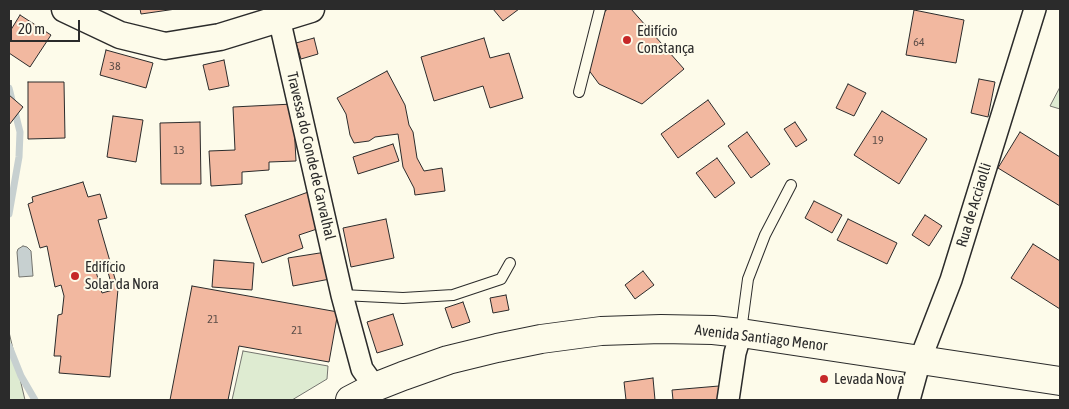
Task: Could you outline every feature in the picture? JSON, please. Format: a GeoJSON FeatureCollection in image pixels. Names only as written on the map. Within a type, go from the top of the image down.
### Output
{"type":"FeatureCollection","features":[{"type":"Feature","properties":{"kind":"main road","name":"Avenida Santiago Menor"},"geometry":{"type":"LineString","coordinates":[[350,400],[448,360],[541,339],[601,331],[661,329],[713,330],[741,333],[1060,380]]}},
{"type":"Feature","properties":{"kind":"street"},"geometry":{"type":"LineString","coordinates":[[65,9],[120,35],[165,46],[220,37],[311,9]]}},
{"type":"Feature","properties":{"kind":"street","name":"Rua de Acciaolli"},"geometry":{"type":"LineString","coordinates":[[910,400],[920,360],[951,280],[1035,9]]}},
{"type":"Feature","properties":{"kind":"street","name":"Travessa do Conde de Carvalhal"},"geometry":{"type":"LineString","coordinates":[[279,18],[342,295],[362,369],[378,390]]}},
{"type":"Feature","properties":{"kind":"street"},"geometry":{"type":"LineString","coordinates":[[728,400],[735,353],[741,333]]}},
{"type":"Feature","properties":{"kind":"lane"},"geometry":{"type":"LineString","coordinates":[[579,92],[600,9]]}},
{"type":"Feature","properties":{"kind":"lane"},"geometry":{"type":"LineString","coordinates":[[741,333],[748,279],[765,235],[791,184]]}},
{"type":"Feature","properties":{"kind":"lane"},"geometry":{"type":"LineString","coordinates":[[342,295],[403,298],[453,295],[501,279],[510,263]]}},
{"type":"Feature","properties":{"kind":"green space"},"geometry":{"type":"Polygon","coordinates":[[[1060,87],[1060,109],[1050,106],[1060,87]]]}},
{"type":"Feature","properties":{"kind":"green space"},"geometry":{"type":"Polygon","coordinates":[[[9,332],[25,400],[9,400],[9,332]]]}},
{"type":"Feature","properties":{"kind":"green space"},"geometry":{"type":"Polygon","coordinates":[[[243,351],[328,366],[327,379],[292,400],[232,400],[243,351]]]}},
{"type":"Feature","properties":{"kind":"shaded area"},"geometry":{"type":"Polygon","coordinates":[[[23,246],[31,251],[33,276],[19,277],[17,252],[23,246]]]}},
{"type":"Feature","properties":{"kind":"building"},"geometry":{"type":"Polygon","coordinates":[[[140,9],[176,9],[141,14],[140,9]]]}},
{"type":"Feature","properties":{"kind":"building"},"geometry":{"type":"Polygon","coordinates":[[[493,9],[519,9],[503,21],[493,9]]]}},
{"type":"Feature","properties":{"kind":"building","name":"Edifício Constança"},"geometry":{"type":"Polygon","coordinates":[[[608,9],[631,9],[684,69],[642,104],[599,84],[588,69],[605,11],[608,9]]]}},
{"type":"Feature","properties":{"kind":"building"},"geometry":{"type":"Polygon","coordinates":[[[914,10],[964,20],[956,63],[906,55],[914,10]]]}},
{"type":"Feature","properties":{"kind":"building"},"geometry":{"type":"Polygon","coordinates":[[[20,15],[51,35],[30,67],[9,53],[9,33],[20,15]]]}},
{"type":"Feature","properties":{"kind":"building"},"geometry":{"type":"Polygon","coordinates":[[[314,38],[318,54],[301,59],[296,43],[314,38]]]}},
{"type":"Feature","properties":{"kind":"building"},"geometry":{"type":"Polygon","coordinates":[[[484,38],[490,58],[509,53],[523,98],[490,108],[483,86],[434,101],[421,57],[484,38]]]}},
{"type":"Feature","properties":{"kind":"building"},"geometry":{"type":"Polygon","coordinates":[[[106,50],[153,63],[146,88],[100,75],[106,50]]]}},
{"type":"Feature","properties":{"kind":"building"},"geometry":{"type":"Polygon","coordinates":[[[224,60],[229,86],[209,90],[203,65],[224,60]]]}},
{"type":"Feature","properties":{"kind":"building"},"geometry":{"type":"Polygon","coordinates":[[[387,71],[405,105],[409,125],[413,132],[417,158],[424,171],[442,168],[445,191],[415,195],[414,188],[403,167],[398,134],[375,137],[369,141],[354,143],[350,135],[346,114],[337,98],[387,71]]]}},
{"type":"Feature","properties":{"kind":"building"},"geometry":{"type":"Polygon","coordinates":[[[979,79],[995,82],[988,117],[971,113],[979,79]]]}},
{"type":"Feature","properties":{"kind":"building"},"geometry":{"type":"Polygon","coordinates":[[[28,82],[64,82],[65,138],[28,139],[28,82]]]}},
{"type":"Feature","properties":{"kind":"building"},"geometry":{"type":"Polygon","coordinates":[[[848,84],[866,93],[854,116],[836,108],[848,84]]]}},
{"type":"Feature","properties":{"kind":"building"},"geometry":{"type":"Polygon","coordinates":[[[9,95],[23,107],[9,125],[9,95]]]}},
{"type":"Feature","properties":{"kind":"building"},"geometry":{"type":"Polygon","coordinates":[[[708,100],[725,124],[678,158],[661,134],[708,100]]]}},
{"type":"Feature","properties":{"kind":"building"},"geometry":{"type":"Polygon","coordinates":[[[293,104],[296,161],[269,162],[269,170],[242,172],[242,184],[211,186],[209,151],[235,150],[233,107],[293,104]]]}},
{"type":"Feature","properties":{"kind":"building"},"geometry":{"type":"Polygon","coordinates":[[[882,111],[927,139],[899,184],[854,155],[882,111]]]}},
{"type":"Feature","properties":{"kind":"building"},"geometry":{"type":"Polygon","coordinates":[[[113,116],[143,120],[136,162],[107,157],[113,116]]]}},
{"type":"Feature","properties":{"kind":"building"},"geometry":{"type":"Polygon","coordinates":[[[200,122],[201,184],[161,184],[160,123],[200,122]]]}},
{"type":"Feature","properties":{"kind":"building"},"geometry":{"type":"Polygon","coordinates":[[[795,122],[807,140],[796,147],[784,129],[795,122]]]}},
{"type":"Feature","properties":{"kind":"building"},"geometry":{"type":"Polygon","coordinates":[[[747,132],[770,164],[751,178],[728,146],[747,132]]]}},
{"type":"Feature","properties":{"kind":"building"},"geometry":{"type":"Polygon","coordinates":[[[1020,132],[1060,157],[1060,206],[998,168],[1020,132]]]}},
{"type":"Feature","properties":{"kind":"building"},"geometry":{"type":"Polygon","coordinates":[[[393,144],[399,161],[358,174],[353,157],[393,144]]]}},
{"type":"Feature","properties":{"kind":"building"},"geometry":{"type":"Polygon","coordinates":[[[717,158],[735,183],[715,198],[696,173],[717,158]]]}},
{"type":"Feature","properties":{"kind":"building","name":"Edifício Solar da Nora"},"geometry":{"type":"Polygon","coordinates":[[[83,182],[88,197],[100,194],[107,218],[98,220],[118,289],[110,377],[59,373],[61,356],[54,356],[58,315],[62,314],[64,296],[61,285],[55,287],[47,246],[40,248],[28,204],[33,202],[32,197],[83,182]],[[106,265],[95,268],[102,293],[113,290],[106,265]]]}},
{"type":"Feature","properties":{"kind":"building"},"geometry":{"type":"Polygon","coordinates":[[[311,191],[323,227],[299,235],[303,248],[262,263],[245,215],[311,191]]]}},
{"type":"Feature","properties":{"kind":"building"},"geometry":{"type":"Polygon","coordinates":[[[814,201],[842,215],[832,233],[805,218],[814,201]]]}},
{"type":"Feature","properties":{"kind":"building"},"geometry":{"type":"Polygon","coordinates":[[[925,215],[942,226],[929,246],[912,235],[925,215]]]}},
{"type":"Feature","properties":{"kind":"building"},"geometry":{"type":"Polygon","coordinates":[[[386,219],[394,258],[351,267],[343,228],[386,219]]]}},
{"type":"Feature","properties":{"kind":"building"},"geometry":{"type":"Polygon","coordinates":[[[848,219],[897,243],[887,264],[837,240],[848,219]]]}},
{"type":"Feature","properties":{"kind":"building"},"geometry":{"type":"Polygon","coordinates":[[[1033,244],[1060,261],[1060,309],[1011,278],[1033,244]]]}},
{"type":"Feature","properties":{"kind":"building"},"geometry":{"type":"Polygon","coordinates":[[[326,252],[330,279],[293,286],[288,258],[326,252]]]}},
{"type":"Feature","properties":{"kind":"building"},"geometry":{"type":"Polygon","coordinates":[[[214,260],[254,263],[252,290],[212,287],[214,260]]]}},
{"type":"Feature","properties":{"kind":"building"},"geometry":{"type":"Polygon","coordinates":[[[643,271],[654,285],[635,299],[625,285],[643,271]]]}},
{"type":"Feature","properties":{"kind":"building"},"geometry":{"type":"Polygon","coordinates":[[[192,286],[338,312],[329,362],[239,346],[228,400],[170,400],[192,286]]]}},
{"type":"Feature","properties":{"kind":"building"},"geometry":{"type":"Polygon","coordinates":[[[506,295],[509,310],[493,313],[490,298],[506,295]]]}},
{"type":"Feature","properties":{"kind":"building"},"geometry":{"type":"Polygon","coordinates":[[[463,302],[470,322],[452,328],[445,308],[463,302]]]}},
{"type":"Feature","properties":{"kind":"building"},"geometry":{"type":"Polygon","coordinates":[[[393,314],[403,345],[377,353],[367,322],[393,314]]]}},
{"type":"Feature","properties":{"kind":"building"},"geometry":{"type":"Polygon","coordinates":[[[653,378],[655,400],[626,400],[624,382],[653,378]]]}},
{"type":"Feature","properties":{"kind":"building"},"geometry":{"type":"Polygon","coordinates":[[[719,386],[720,400],[673,400],[672,390],[719,386]]]}},
{"type":"Feature","properties":{"kind":"waterway"},"geometry":{"type":"LineString","coordinates":[[9,88],[20,132],[19,157],[9,214]]}},
{"type":"Feature","properties":{"kind":"waterway"},"geometry":{"type":"LineString","coordinates":[[9,346],[21,376],[35,400]]}},
{"type":"Feature","properties":{"kind":"place","name":"Edifício Constança"},"geometry":{"type":"Point","coordinates":[627,40]}},
{"type":"Feature","properties":{"kind":"place","name":"Edifício Solar da Nora"},"geometry":{"type":"Point","coordinates":[75,276]}},
{"type":"Feature","properties":{"kind":"place","name":"Levada Nova"},"geometry":{"type":"Point","coordinates":[824,379]}}]}
